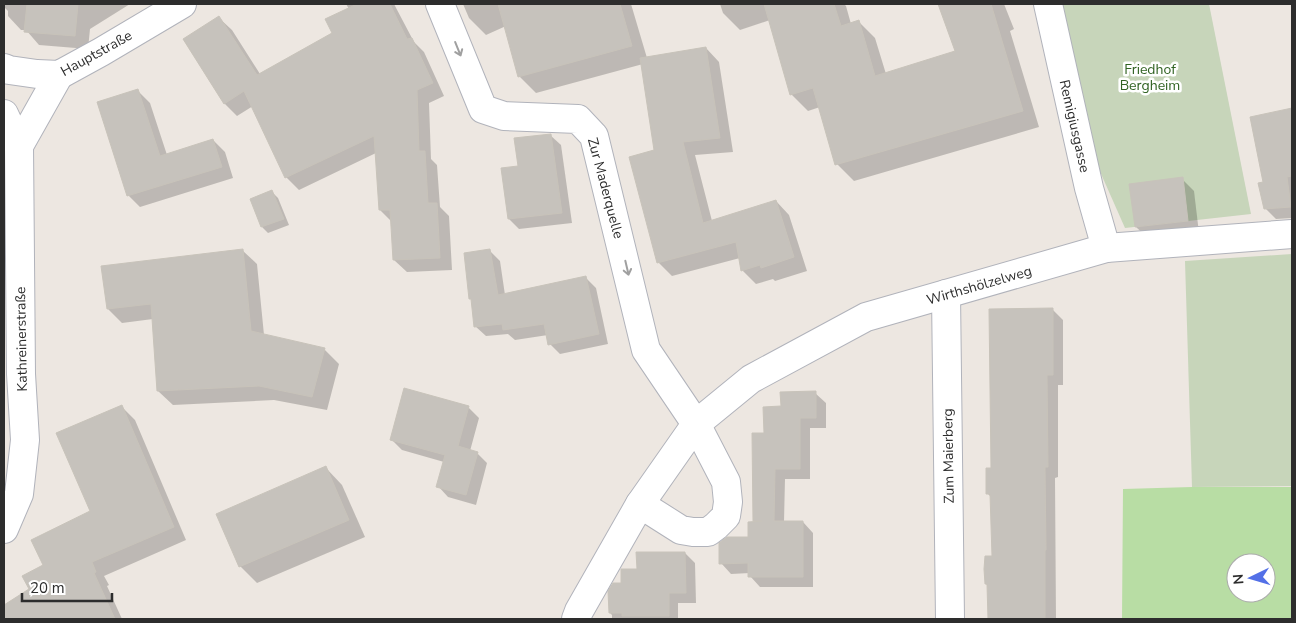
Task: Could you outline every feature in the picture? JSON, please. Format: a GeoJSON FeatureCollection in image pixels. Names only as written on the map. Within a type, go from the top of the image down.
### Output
{"type":"FeatureCollection","features":[{"type":"Feature","properties":{"kind":"street","name":"Hauptstraße"},"geometry":{"type":"LineString","coordinates":[[4,68],[59,76],[182,4]]}},
{"type":"Feature","properties":{"kind":"street","name":"Zur Maderquelle"},"geometry":{"type":"LineString","coordinates":[[440,4],[483,109],[504,116],[578,119],[594,136],[646,350],[696,424],[726,482],[728,502],[726,516],[708,532],[681,530],[640,504]]}},
{"type":"Feature","properties":{"kind":"street","name":"Remigiusgasse"},"geometry":{"type":"LineString","coordinates":[[1048,4],[1089,188],[1106,248]]}},
{"type":"Feature","properties":{"kind":"street"},"geometry":{"type":"LineString","coordinates":[[19,146],[59,76]]}},
{"type":"Feature","properties":{"kind":"street","name":"Kathreinerstraße"},"geometry":{"type":"LineString","coordinates":[[4,114],[19,146],[21,374],[25,440],[20,494],[4,529]]}},
{"type":"Feature","properties":{"kind":"street","name":"Wirthshölzelweg"},"geometry":{"type":"LineString","coordinates":[[696,424],[751,379],[866,317],[1106,248],[1292,234]]}},
{"type":"Feature","properties":{"kind":"street","name":"Zum Maierberg"},"geometry":{"type":"LineString","coordinates":[[946,294],[950,619]]}},
{"type":"Feature","properties":{"kind":"street"},"geometry":{"type":"LineString","coordinates":[[576,619],[640,504],[696,424]]}},
{"type":"Feature","properties":{"kind":"green space","name":"Friedhof Bergheim"},"geometry":{"type":"Polygon","coordinates":[[[1056,4],[1209,4],[1251,214],[1125,228],[1098,167],[1056,4]]]}},
{"type":"Feature","properties":{"kind":"green space"},"geometry":{"type":"Polygon","coordinates":[[[1292,254],[1292,486],[1192,487],[1185,261],[1292,254]]]}},
{"type":"Feature","properties":{"kind":"green space"},"geometry":{"type":"Polygon","coordinates":[[[1292,487],[1292,619],[1122,619],[1123,489],[1292,487]]]}},
{"type":"Feature","properties":{"kind":"building"},"geometry":{"type":"Polygon","coordinates":[[[27,4],[78,4],[75,36],[24,32],[27,4]]]}},
{"type":"Feature","properties":{"kind":"building"},"geometry":{"type":"Polygon","coordinates":[[[357,4],[390,4],[407,39],[412,38],[433,83],[417,90],[419,151],[425,151],[428,203],[437,203],[440,258],[393,260],[390,210],[379,210],[374,136],[285,178],[244,91],[224,104],[183,39],[219,16],[257,75],[332,33],[325,19],[357,4]]]}},
{"type":"Feature","properties":{"kind":"building"},"geometry":{"type":"Polygon","coordinates":[[[498,4],[620,4],[632,46],[518,77],[498,4]]]}},
{"type":"Feature","properties":{"kind":"building"},"geometry":{"type":"Polygon","coordinates":[[[764,4],[834,4],[841,26],[859,20],[875,76],[955,51],[938,4],[991,4],[1023,111],[835,165],[813,88],[790,95],[764,4]]]}},
{"type":"Feature","properties":{"kind":"building"},"geometry":{"type":"Polygon","coordinates":[[[706,47],[720,138],[683,142],[703,223],[776,200],[794,257],[761,268],[760,265],[741,271],[736,242],[657,263],[629,157],[654,150],[640,58],[706,47]]]}},
{"type":"Feature","properties":{"kind":"building"},"geometry":{"type":"Polygon","coordinates":[[[138,89],[160,156],[213,139],[222,167],[127,196],[97,102],[138,89]]]}},
{"type":"Feature","properties":{"kind":"building"},"geometry":{"type":"Polygon","coordinates":[[[1292,108],[1292,176],[1287,177],[1291,207],[1264,209],[1258,183],[1263,182],[1250,117],[1292,108]]]}},
{"type":"Feature","properties":{"kind":"building"},"geometry":{"type":"Polygon","coordinates":[[[551,134],[562,213],[508,219],[501,168],[518,166],[514,138],[551,134]]]}},
{"type":"Feature","properties":{"kind":"building"},"geometry":{"type":"Polygon","coordinates":[[[1183,177],[1188,221],[1135,227],[1129,184],[1183,177]]]}},
{"type":"Feature","properties":{"kind":"building"},"geometry":{"type":"Polygon","coordinates":[[[272,190],[284,219],[261,227],[250,199],[272,190]]]}},
{"type":"Feature","properties":{"kind":"building"},"geometry":{"type":"Polygon","coordinates":[[[243,249],[251,331],[325,348],[312,397],[259,386],[157,391],[151,304],[107,309],[101,266],[243,249]]]}},
{"type":"Feature","properties":{"kind":"building"},"geometry":{"type":"Polygon","coordinates":[[[490,249],[498,295],[586,276],[599,334],[548,345],[544,324],[503,330],[502,324],[474,327],[464,253],[490,249]]]}},
{"type":"Feature","properties":{"kind":"building"},"geometry":{"type":"Polygon","coordinates":[[[1053,308],[1053,375],[1047,375],[1048,467],[1045,467],[1045,619],[988,619],[987,584],[985,584],[984,569],[985,556],[992,556],[990,494],[986,494],[986,468],[991,468],[989,309],[1053,308]]]}},
{"type":"Feature","properties":{"kind":"building"},"geometry":{"type":"Polygon","coordinates":[[[404,388],[469,406],[458,446],[478,452],[466,495],[436,487],[445,455],[390,440],[404,388]]]}},
{"type":"Feature","properties":{"kind":"building"},"geometry":{"type":"Polygon","coordinates":[[[816,391],[816,418],[800,418],[800,469],[775,469],[774,521],[803,521],[803,577],[748,577],[748,563],[719,564],[719,543],[727,537],[748,537],[748,522],[762,521],[753,521],[752,433],[764,433],[763,407],[781,406],[780,392],[816,391]]]}},
{"type":"Feature","properties":{"kind":"building"},"geometry":{"type":"Polygon","coordinates":[[[122,405],[174,527],[92,562],[96,572],[94,573],[115,619],[4,619],[4,605],[29,589],[22,576],[43,565],[31,540],[90,511],[56,433],[122,405]]]}},
{"type":"Feature","properties":{"kind":"building"},"geometry":{"type":"Polygon","coordinates":[[[326,466],[349,520],[239,567],[216,514],[326,466]]]}},
{"type":"Feature","properties":{"kind":"building"},"geometry":{"type":"Polygon","coordinates":[[[636,552],[685,552],[686,593],[669,593],[669,616],[622,616],[622,613],[609,613],[608,591],[613,583],[621,583],[621,569],[637,569],[636,552]]]}}]}
